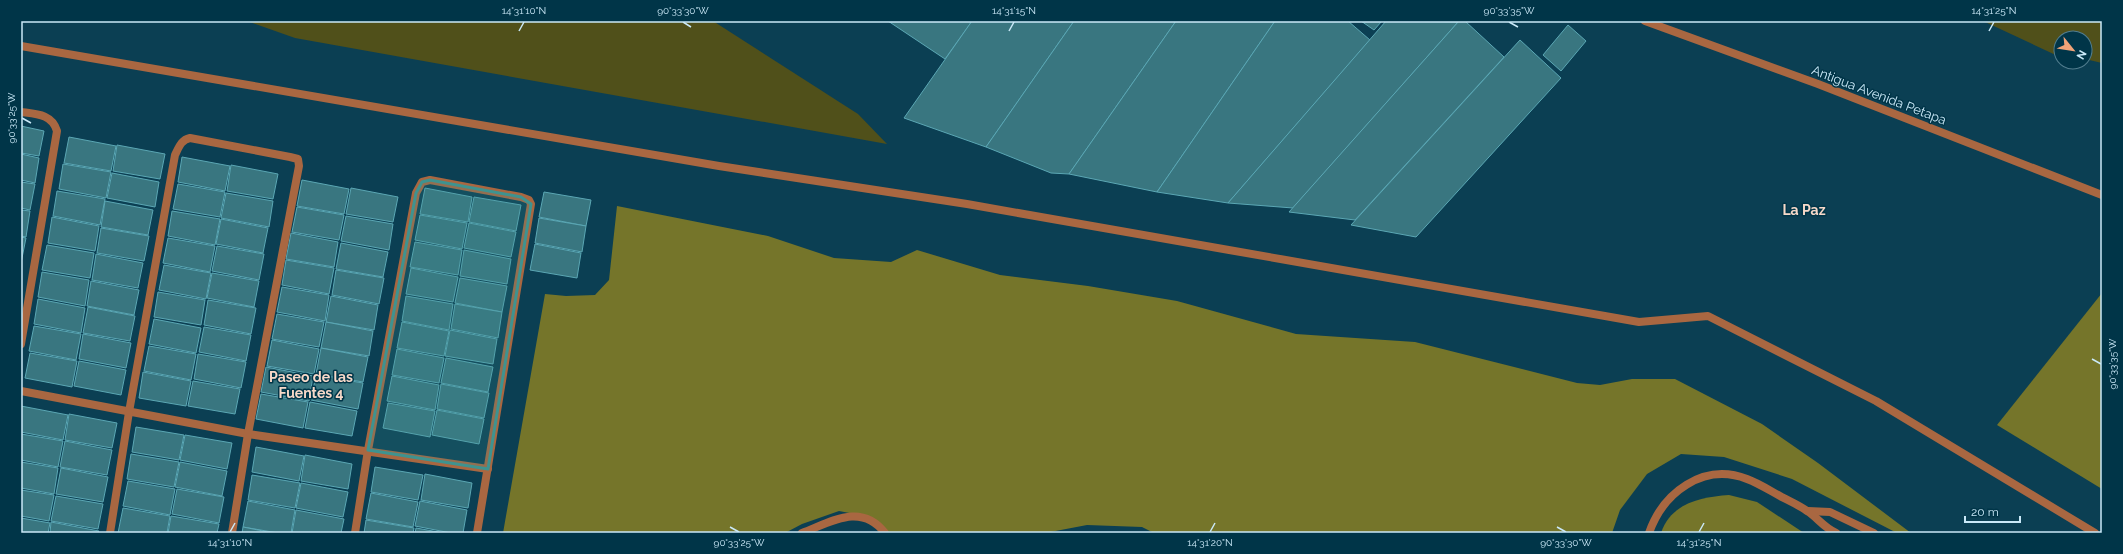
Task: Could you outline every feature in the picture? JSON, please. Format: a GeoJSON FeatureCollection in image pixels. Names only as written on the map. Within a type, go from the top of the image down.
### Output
{"type":"FeatureCollection","features":[{"type":"Feature","properties":{"kind":"street","name":"Antigua Avenida Petapa"},"geometry":{"type":"LineString","coordinates":[[1645,21],[1818,84],[2102,195]]}},
{"type":"Feature","properties":{"kind":"street"},"geometry":{"type":"LineString","coordinates":[[21,46],[719,166],[975,205],[1639,322],[1708,316],[1876,401],[2095,533]]}},
{"type":"Feature","properties":{"kind":"street"},"geometry":{"type":"LineString","coordinates":[[21,112],[43,115],[50,119],[56,131],[21,344]]}},
{"type":"Feature","properties":{"kind":"street"},"geometry":{"type":"LineString","coordinates":[[110,533],[129,412],[175,155],[179,145],[184,140],[190,138],[298,159],[300,166],[248,434],[232,533]]}},
{"type":"Feature","properties":{"kind":"street"},"geometry":{"type":"LineString","coordinates":[[355,533],[368,450],[416,193],[422,182],[430,180],[521,197],[529,200],[532,204],[477,533]]}},
{"type":"Feature","properties":{"kind":"street"},"geometry":{"type":"LineString","coordinates":[[21,391],[248,434],[368,450],[488,469]]}},
{"type":"Feature","properties":{"kind":"street"},"geometry":{"type":"LineString","coordinates":[[1649,533],[1654,520],[1668,499],[1687,484],[1711,475],[1732,475],[1747,478],[1808,511],[1824,527],[1836,533]]}},
{"type":"Feature","properties":{"kind":"street"},"geometry":{"type":"LineString","coordinates":[[1808,511],[1830,512],[1874,533]]}},
{"type":"Feature","properties":{"kind":"street"},"geometry":{"type":"LineString","coordinates":[[802,533],[843,517],[856,516],[873,521],[885,533]]}},
{"type":"Feature","properties":{"kind":"highlighted area"},"geometry":{"type":"Polygon","coordinates":[[[430,180],[521,197],[531,204],[488,469],[368,450],[416,193],[422,182],[430,180]]]}},
{"type":"Feature","properties":{"kind":"shaded area"},"geometry":{"type":"Polygon","coordinates":[[[247,21],[713,21],[858,114],[887,144],[295,38],[247,21]]]}},
{"type":"Feature","properties":{"kind":"shaded area"},"geometry":{"type":"Polygon","coordinates":[[[1983,21],[2102,21],[2102,63],[2093,61],[2093,30],[2053,30],[2053,54],[1983,21]]]}},
{"type":"Feature","properties":{"kind":"shaded area"},"geometry":{"type":"Polygon","coordinates":[[[617,206],[768,236],[834,258],[891,262],[917,250],[1000,275],[1088,286],[1177,301],[1296,334],[1415,342],[1577,383],[1600,385],[1632,379],[1675,379],[1762,424],[1818,463],[1911,533],[1897,533],[1792,479],[1724,457],[1681,454],[1647,474],[1620,510],[1612,533],[1154,533],[1142,527],[1087,525],[1045,533],[889,533],[870,517],[839,511],[802,524],[785,533],[503,533],[545,294],[566,296],[595,295],[609,280],[617,206]]]}},
{"type":"Feature","properties":{"kind":"shaded area"},"geometry":{"type":"Polygon","coordinates":[[[2102,293],[2102,489],[1997,425],[2102,293]]]}},
{"type":"Feature","properties":{"kind":"shaded area"},"geometry":{"type":"Polygon","coordinates":[[[1729,495],[1757,502],[1804,533],[1661,533],[1672,515],[1680,508],[1698,500],[1729,495]]]}},
{"type":"Feature","properties":{"kind":"building"},"geometry":{"type":"Polygon","coordinates":[[[888,21],[972,21],[945,59],[888,21]]]}},
{"type":"Feature","properties":{"kind":"building"},"geometry":{"type":"Polygon","coordinates":[[[972,21],[1074,21],[986,147],[904,118],[972,21]]]}},
{"type":"Feature","properties":{"kind":"building"},"geometry":{"type":"Polygon","coordinates":[[[1074,21],[1176,21],[1069,174],[1051,173],[986,147],[1074,21]]]}},
{"type":"Feature","properties":{"kind":"building"},"geometry":{"type":"Polygon","coordinates":[[[1176,21],[1275,21],[1157,192],[1069,174],[1176,21]]]}},
{"type":"Feature","properties":{"kind":"building"},"geometry":{"type":"Polygon","coordinates":[[[1275,21],[1348,21],[1370,40],[1228,203],[1157,192],[1275,21]]]}},
{"type":"Feature","properties":{"kind":"building"},"geometry":{"type":"Polygon","coordinates":[[[1361,21],[1382,21],[1374,30],[1361,21]]]}},
{"type":"Feature","properties":{"kind":"building"},"geometry":{"type":"Polygon","coordinates":[[[1386,21],[1458,22],[1293,208],[1228,203],[1386,21]]]}},
{"type":"Feature","properties":{"kind":"building"},"geometry":{"type":"Polygon","coordinates":[[[1459,21],[1465,21],[1504,57],[1355,220],[1289,212],[1459,21]]]}},
{"type":"Feature","properties":{"kind":"building"},"geometry":{"type":"Polygon","coordinates":[[[1568,25],[1586,41],[1561,71],[1543,55],[1568,25]]]}},
{"type":"Feature","properties":{"kind":"building"},"geometry":{"type":"Polygon","coordinates":[[[1520,40],[1561,78],[1416,237],[1351,225],[1520,40]]]}},
{"type":"Feature","properties":{"kind":"building"},"geometry":{"type":"Polygon","coordinates":[[[21,126],[44,131],[39,156],[21,153],[21,126]]]}},
{"type":"Feature","properties":{"kind":"building"},"geometry":{"type":"Polygon","coordinates":[[[69,137],[116,146],[111,171],[64,163],[69,137]]]}},
{"type":"Feature","properties":{"kind":"building"},"geometry":{"type":"Polygon","coordinates":[[[117,145],[165,154],[160,179],[113,171],[117,145]]]}},
{"type":"Feature","properties":{"kind":"building"},"geometry":{"type":"Polygon","coordinates":[[[21,154],[39,158],[35,183],[21,180],[21,154]]]}},
{"type":"Feature","properties":{"kind":"building"},"geometry":{"type":"Polygon","coordinates":[[[182,157],[230,166],[225,191],[178,182],[182,157]]]}},
{"type":"Feature","properties":{"kind":"building"},"geometry":{"type":"Polygon","coordinates":[[[63,164],[111,172],[106,198],[59,189],[63,164]]]}},
{"type":"Feature","properties":{"kind":"building"},"geometry":{"type":"Polygon","coordinates":[[[231,165],[278,174],[273,199],[227,191],[231,165]]]}},
{"type":"Feature","properties":{"kind":"building"},"geometry":{"type":"Polygon","coordinates":[[[112,173],[159,182],[155,207],[107,198],[112,173]]]}},
{"type":"Feature","properties":{"kind":"building"},"geometry":{"type":"Polygon","coordinates":[[[302,180],[349,189],[344,214],[297,206],[302,180]]]}},
{"type":"Feature","properties":{"kind":"building"},"geometry":{"type":"Polygon","coordinates":[[[21,182],[35,184],[30,210],[21,208],[21,182]]]}},
{"type":"Feature","properties":{"kind":"building"},"geometry":{"type":"Polygon","coordinates":[[[178,184],[225,192],[220,217],[173,209],[178,184]]]}},
{"type":"Feature","properties":{"kind":"building"},"geometry":{"type":"Polygon","coordinates":[[[351,188],[398,197],[393,222],[346,214],[351,188]]]}},
{"type":"Feature","properties":{"kind":"building"},"geometry":{"type":"Polygon","coordinates":[[[425,188],[472,197],[468,222],[420,214],[425,188]]]}},
{"type":"Feature","properties":{"kind":"building"},"geometry":{"type":"Polygon","coordinates":[[[57,191],[105,199],[100,225],[53,216],[57,191]]]}},
{"type":"Feature","properties":{"kind":"building"},"geometry":{"type":"Polygon","coordinates":[[[544,192],[591,200],[586,226],[539,217],[544,192]]]}},
{"type":"Feature","properties":{"kind":"building"},"geometry":{"type":"Polygon","coordinates":[[[226,193],[273,201],[269,227],[221,218],[226,193]]]}},
{"type":"Feature","properties":{"kind":"building"},"geometry":{"type":"Polygon","coordinates":[[[474,197],[521,205],[516,231],[469,222],[474,197]]]}},
{"type":"Feature","properties":{"kind":"building"},"geometry":{"type":"Polygon","coordinates":[[[105,201],[153,210],[148,235],[101,227],[105,201]]]}},
{"type":"Feature","properties":{"kind":"building"},"geometry":{"type":"Polygon","coordinates":[[[297,207],[344,215],[339,240],[292,232],[297,207]]]}},
{"type":"Feature","properties":{"kind":"building"},"geometry":{"type":"Polygon","coordinates":[[[21,210],[30,211],[26,237],[21,236],[21,210]]]}},
{"type":"Feature","properties":{"kind":"building"},"geometry":{"type":"Polygon","coordinates":[[[172,211],[220,219],[215,245],[168,236],[172,211]]]}},
{"type":"Feature","properties":{"kind":"building"},"geometry":{"type":"Polygon","coordinates":[[[420,215],[467,223],[462,249],[415,240],[420,215]]]}},
{"type":"Feature","properties":{"kind":"building"},"geometry":{"type":"Polygon","coordinates":[[[346,216],[393,224],[389,250],[341,241],[346,216]]]}},
{"type":"Feature","properties":{"kind":"building"},"geometry":{"type":"Polygon","coordinates":[[[52,217],[99,226],[95,251],[48,243],[52,217]]]}},
{"type":"Feature","properties":{"kind":"building"},"geometry":{"type":"Polygon","coordinates":[[[539,218],[586,226],[582,252],[535,243],[539,218]]]}},
{"type":"Feature","properties":{"kind":"building"},"geometry":{"type":"Polygon","coordinates":[[[221,219],[268,228],[263,253],[216,244],[221,219]]]}},
{"type":"Feature","properties":{"kind":"building"},"geometry":{"type":"Polygon","coordinates":[[[469,223],[516,232],[511,257],[464,248],[469,223]]]}},
{"type":"Feature","properties":{"kind":"building"},"geometry":{"type":"Polygon","coordinates":[[[101,228],[149,236],[144,261],[97,253],[101,228]]]}},
{"type":"Feature","properties":{"kind":"building"},"geometry":{"type":"Polygon","coordinates":[[[291,233],[338,242],[334,267],[286,259],[291,233]]]}},
{"type":"Feature","properties":{"kind":"building"},"geometry":{"type":"Polygon","coordinates":[[[21,237],[26,238],[21,263],[21,237]]]}},
{"type":"Feature","properties":{"kind":"building"},"geometry":{"type":"Polygon","coordinates":[[[168,238],[215,246],[210,272],[163,263],[168,238]]]}},
{"type":"Feature","properties":{"kind":"building"},"geometry":{"type":"Polygon","coordinates":[[[415,242],[462,250],[458,275],[410,267],[415,242]]]}},
{"type":"Feature","properties":{"kind":"building"},"geometry":{"type":"Polygon","coordinates":[[[341,243],[388,252],[383,277],[336,269],[341,243]]]}},
{"type":"Feature","properties":{"kind":"building"},"geometry":{"type":"Polygon","coordinates":[[[535,244],[581,253],[577,278],[530,270],[535,244]]]}},
{"type":"Feature","properties":{"kind":"building"},"geometry":{"type":"Polygon","coordinates":[[[47,245],[94,253],[90,278],[42,270],[47,245]]]}},
{"type":"Feature","properties":{"kind":"building"},"geometry":{"type":"Polygon","coordinates":[[[217,246],[264,254],[259,280],[212,271],[217,246]]]}},
{"type":"Feature","properties":{"kind":"building"},"geometry":{"type":"Polygon","coordinates":[[[464,250],[511,259],[507,284],[460,276],[464,250]]]}},
{"type":"Feature","properties":{"kind":"building"},"geometry":{"type":"Polygon","coordinates":[[[96,254],[143,263],[138,288],[92,280],[96,254]]]}},
{"type":"Feature","properties":{"kind":"building"},"geometry":{"type":"Polygon","coordinates":[[[286,260],[334,268],[329,294],[282,285],[286,260]]]}},
{"type":"Feature","properties":{"kind":"building"},"geometry":{"type":"Polygon","coordinates":[[[164,265],[211,273],[206,299],[159,290],[164,265]]]}},
{"type":"Feature","properties":{"kind":"building"},"geometry":{"type":"Polygon","coordinates":[[[411,268],[458,277],[453,302],[406,294],[411,268]]]}},
{"type":"Feature","properties":{"kind":"building"},"geometry":{"type":"Polygon","coordinates":[[[336,270],[384,278],[379,304],[332,295],[336,270]]]}},
{"type":"Feature","properties":{"kind":"building"},"geometry":{"type":"Polygon","coordinates":[[[42,272],[89,280],[85,306],[38,297],[42,272]]]}},
{"type":"Feature","properties":{"kind":"building"},"geometry":{"type":"Polygon","coordinates":[[[212,273],[259,281],[254,307],[207,298],[212,273]]]}},
{"type":"Feature","properties":{"kind":"building"},"geometry":{"type":"Polygon","coordinates":[[[460,278],[507,286],[502,312],[455,303],[460,278]]]}},
{"type":"Feature","properties":{"kind":"building"},"geometry":{"type":"Polygon","coordinates":[[[91,281],[139,290],[134,315],[87,306],[91,281]]]}},
{"type":"Feature","properties":{"kind":"building"},"geometry":{"type":"Polygon","coordinates":[[[282,287],[329,295],[325,321],[277,312],[282,287]]]}},
{"type":"Feature","properties":{"kind":"building"},"geometry":{"type":"Polygon","coordinates":[[[158,292],[205,300],[201,325],[154,317],[158,292]]]}},
{"type":"Feature","properties":{"kind":"building"},"geometry":{"type":"Polygon","coordinates":[[[331,296],[378,305],[374,330],[326,322],[331,296]]]}},
{"type":"Feature","properties":{"kind":"building"},"geometry":{"type":"Polygon","coordinates":[[[406,296],[453,304],[449,330],[402,321],[406,296]]]}},
{"type":"Feature","properties":{"kind":"building"},"geometry":{"type":"Polygon","coordinates":[[[38,299],[85,308],[81,333],[34,324],[38,299]]]}},
{"type":"Feature","properties":{"kind":"building"},"geometry":{"type":"Polygon","coordinates":[[[208,300],[256,308],[251,334],[204,325],[208,300]]]}},
{"type":"Feature","properties":{"kind":"building"},"geometry":{"type":"Polygon","coordinates":[[[455,304],[502,312],[498,338],[451,329],[455,304]]]}},
{"type":"Feature","properties":{"kind":"building"},"geometry":{"type":"Polygon","coordinates":[[[88,307],[135,316],[130,341],[83,333],[88,307]]]}},
{"type":"Feature","properties":{"kind":"building"},"geometry":{"type":"Polygon","coordinates":[[[277,314],[324,322],[319,347],[272,339],[277,314]]]}},
{"type":"Feature","properties":{"kind":"building"},"geometry":{"type":"Polygon","coordinates":[[[154,319],[201,328],[196,353],[149,344],[154,319]]]}},
{"type":"Feature","properties":{"kind":"building"},"geometry":{"type":"Polygon","coordinates":[[[326,322],[373,331],[369,356],[321,348],[326,322]]]}},
{"type":"Feature","properties":{"kind":"building"},"geometry":{"type":"Polygon","coordinates":[[[402,322],[449,331],[444,356],[397,348],[402,322]]]}},
{"type":"Feature","properties":{"kind":"building"},"geometry":{"type":"Polygon","coordinates":[[[34,326],[81,334],[76,360],[29,351],[34,326]]]}},
{"type":"Feature","properties":{"kind":"building"},"geometry":{"type":"Polygon","coordinates":[[[204,327],[251,335],[246,361],[199,352],[204,327]]]}},
{"type":"Feature","properties":{"kind":"building"},"geometry":{"type":"Polygon","coordinates":[[[450,330],[497,339],[493,364],[445,356],[450,330]]]}},
{"type":"Feature","properties":{"kind":"building"},"geometry":{"type":"Polygon","coordinates":[[[83,334],[131,343],[126,368],[79,359],[83,334]]]}},
{"type":"Feature","properties":{"kind":"building"},"geometry":{"type":"Polygon","coordinates":[[[272,340],[319,349],[314,374],[267,366],[272,340]]]}},
{"type":"Feature","properties":{"kind":"building"},"geometry":{"type":"Polygon","coordinates":[[[149,346],[196,354],[191,380],[144,371],[149,346]]]}},
{"type":"Feature","properties":{"kind":"building"},"geometry":{"type":"Polygon","coordinates":[[[321,348],[368,357],[363,382],[316,374],[321,348]]]}},
{"type":"Feature","properties":{"kind":"building"},"geometry":{"type":"Polygon","coordinates":[[[397,349],[444,358],[439,383],[392,375],[397,349]]]}},
{"type":"Feature","properties":{"kind":"building"},"geometry":{"type":"Polygon","coordinates":[[[30,353],[77,361],[72,387],[25,378],[30,353]]]}},
{"type":"Feature","properties":{"kind":"building"},"geometry":{"type":"Polygon","coordinates":[[[198,354],[246,362],[241,388],[194,379],[198,354]]]}},
{"type":"Feature","properties":{"kind":"building"},"geometry":{"type":"Polygon","coordinates":[[[446,358],[493,367],[488,392],[441,383],[446,358]]]}},
{"type":"Feature","properties":{"kind":"building"},"geometry":{"type":"Polygon","coordinates":[[[79,361],[126,370],[121,395],[74,386],[79,361]]]}},
{"type":"Feature","properties":{"kind":"building"},"geometry":{"type":"Polygon","coordinates":[[[266,367],[313,376],[309,401],[261,392],[266,367]]]}},
{"type":"Feature","properties":{"kind":"building"},"geometry":{"type":"Polygon","coordinates":[[[143,372],[191,381],[186,406],[139,398],[143,372]]]}},
{"type":"Feature","properties":{"kind":"building"},"geometry":{"type":"Polygon","coordinates":[[[316,375],[363,383],[358,409],[311,400],[316,375]]]}},
{"type":"Feature","properties":{"kind":"building"},"geometry":{"type":"Polygon","coordinates":[[[392,376],[439,385],[435,410],[387,401],[392,376]]]}},
{"type":"Feature","properties":{"kind":"building"},"geometry":{"type":"Polygon","coordinates":[[[193,381],[240,389],[235,414],[188,406],[193,381]]]}},
{"type":"Feature","properties":{"kind":"building"},"geometry":{"type":"Polygon","coordinates":[[[441,384],[489,393],[484,418],[437,409],[441,384]]]}},
{"type":"Feature","properties":{"kind":"building"},"geometry":{"type":"Polygon","coordinates":[[[261,394],[308,402],[303,428],[256,419],[261,394]]]}},
{"type":"Feature","properties":{"kind":"building"},"geometry":{"type":"Polygon","coordinates":[[[310,402],[357,411],[352,436],[305,428],[310,402]]]}},
{"type":"Feature","properties":{"kind":"building"},"geometry":{"type":"Polygon","coordinates":[[[388,403],[435,411],[430,437],[383,428],[388,403]]]}},
{"type":"Feature","properties":{"kind":"building"},"geometry":{"type":"Polygon","coordinates":[[[21,406],[68,415],[63,440],[21,432],[21,406]]]}},
{"type":"Feature","properties":{"kind":"building"},"geometry":{"type":"Polygon","coordinates":[[[437,410],[484,419],[479,444],[432,435],[437,410]]]}},
{"type":"Feature","properties":{"kind":"building"},"geometry":{"type":"Polygon","coordinates":[[[69,414],[117,423],[112,448],[65,440],[69,414]]]}},
{"type":"Feature","properties":{"kind":"building"},"geometry":{"type":"Polygon","coordinates":[[[136,427],[184,435],[179,460],[132,452],[136,427]]]}},
{"type":"Feature","properties":{"kind":"building"},"geometry":{"type":"Polygon","coordinates":[[[21,434],[63,441],[58,467],[21,460],[21,434]]]}},
{"type":"Feature","properties":{"kind":"building"},"geometry":{"type":"Polygon","coordinates":[[[185,435],[232,443],[227,469],[180,460],[185,435]]]}},
{"type":"Feature","properties":{"kind":"building"},"geometry":{"type":"Polygon","coordinates":[[[65,441],[112,450],[107,475],[60,467],[65,441]]]}},
{"type":"Feature","properties":{"kind":"building"},"geometry":{"type":"Polygon","coordinates":[[[256,447],[304,456],[299,481],[252,472],[256,447]]]}},
{"type":"Feature","properties":{"kind":"building"},"geometry":{"type":"Polygon","coordinates":[[[131,454],[179,462],[174,487],[127,479],[131,454]]]}},
{"type":"Feature","properties":{"kind":"building"},"geometry":{"type":"Polygon","coordinates":[[[305,455],[352,464],[348,489],[301,481],[305,455]]]}},
{"type":"Feature","properties":{"kind":"building"},"geometry":{"type":"Polygon","coordinates":[[[21,462],[58,468],[54,494],[21,488],[21,462]]]}},
{"type":"Feature","properties":{"kind":"building"},"geometry":{"type":"Polygon","coordinates":[[[180,462],[227,471],[222,496],[175,487],[180,462]]]}},
{"type":"Feature","properties":{"kind":"building"},"geometry":{"type":"Polygon","coordinates":[[[375,467],[423,475],[418,500],[371,492],[375,467]]]}},
{"type":"Feature","properties":{"kind":"building"},"geometry":{"type":"Polygon","coordinates":[[[61,468],[108,477],[103,502],[56,494],[61,468]]]}},
{"type":"Feature","properties":{"kind":"building"},"geometry":{"type":"Polygon","coordinates":[[[425,474],[472,483],[468,508],[421,500],[425,474]]]}},
{"type":"Feature","properties":{"kind":"building"},"geometry":{"type":"Polygon","coordinates":[[[252,475],[300,483],[295,508],[248,500],[252,475]]]}},
{"type":"Feature","properties":{"kind":"building"},"geometry":{"type":"Polygon","coordinates":[[[128,481],[175,489],[170,515],[123,506],[128,481]]]}},
{"type":"Feature","properties":{"kind":"building"},"geometry":{"type":"Polygon","coordinates":[[[301,483],[348,492],[343,517],[296,508],[301,483]]]}},
{"type":"Feature","properties":{"kind":"building"},"geometry":{"type":"Polygon","coordinates":[[[177,489],[224,497],[219,523],[172,514],[177,489]]]}},
{"type":"Feature","properties":{"kind":"building"},"geometry":{"type":"Polygon","coordinates":[[[21,490],[54,495],[49,521],[21,516],[21,490]]]}},
{"type":"Feature","properties":{"kind":"building"},"geometry":{"type":"Polygon","coordinates":[[[371,493],[418,502],[413,527],[366,519],[371,493]]]}},
{"type":"Feature","properties":{"kind":"building"},"geometry":{"type":"Polygon","coordinates":[[[56,496],[103,504],[98,529],[51,521],[56,496]]]}},
{"type":"Feature","properties":{"kind":"building"},"geometry":{"type":"Polygon","coordinates":[[[248,501],[295,510],[291,533],[278,533],[243,527],[248,501]]]}},
{"type":"Feature","properties":{"kind":"building"},"geometry":{"type":"Polygon","coordinates":[[[420,501],[467,510],[463,533],[451,533],[415,526],[420,501]]]}},
{"type":"Feature","properties":{"kind":"building"},"geometry":{"type":"Polygon","coordinates":[[[123,508],[170,516],[167,533],[118,533],[123,508]]]}},
{"type":"Feature","properties":{"kind":"building"},"geometry":{"type":"Polygon","coordinates":[[[296,510],[344,519],[341,533],[292,533],[296,510]]]}},
{"type":"Feature","properties":{"kind":"building"},"geometry":{"type":"Polygon","coordinates":[[[171,516],[219,524],[217,533],[168,533],[171,516]]]}},
{"type":"Feature","properties":{"kind":"building"},"geometry":{"type":"Polygon","coordinates":[[[21,518],[50,523],[48,533],[21,533],[21,518]]]}},
{"type":"Feature","properties":{"kind":"building"},"geometry":{"type":"Polygon","coordinates":[[[366,520],[414,528],[413,533],[364,533],[366,520]]]}},
{"type":"Feature","properties":{"kind":"building"},"geometry":{"type":"Polygon","coordinates":[[[51,522],[99,531],[98,533],[50,533],[51,522]]]}},
{"type":"Feature","properties":{"kind":"building"},"geometry":{"type":"Polygon","coordinates":[[[243,527],[273,533],[242,533],[243,527]]]}},
{"type":"Feature","properties":{"kind":"building"},"geometry":{"type":"Polygon","coordinates":[[[416,528],[444,533],[415,533],[416,528]]]}},
{"type":"Feature","properties":{"kind":"district","name":"La Paz"},"geometry":{"type":"Point","coordinates":[1804,210]}},
{"type":"Feature","properties":{"kind":"district","name":"Paseo de las Fuentes 4"},"geometry":{"type":"Point","coordinates":[311,386]}}]}
